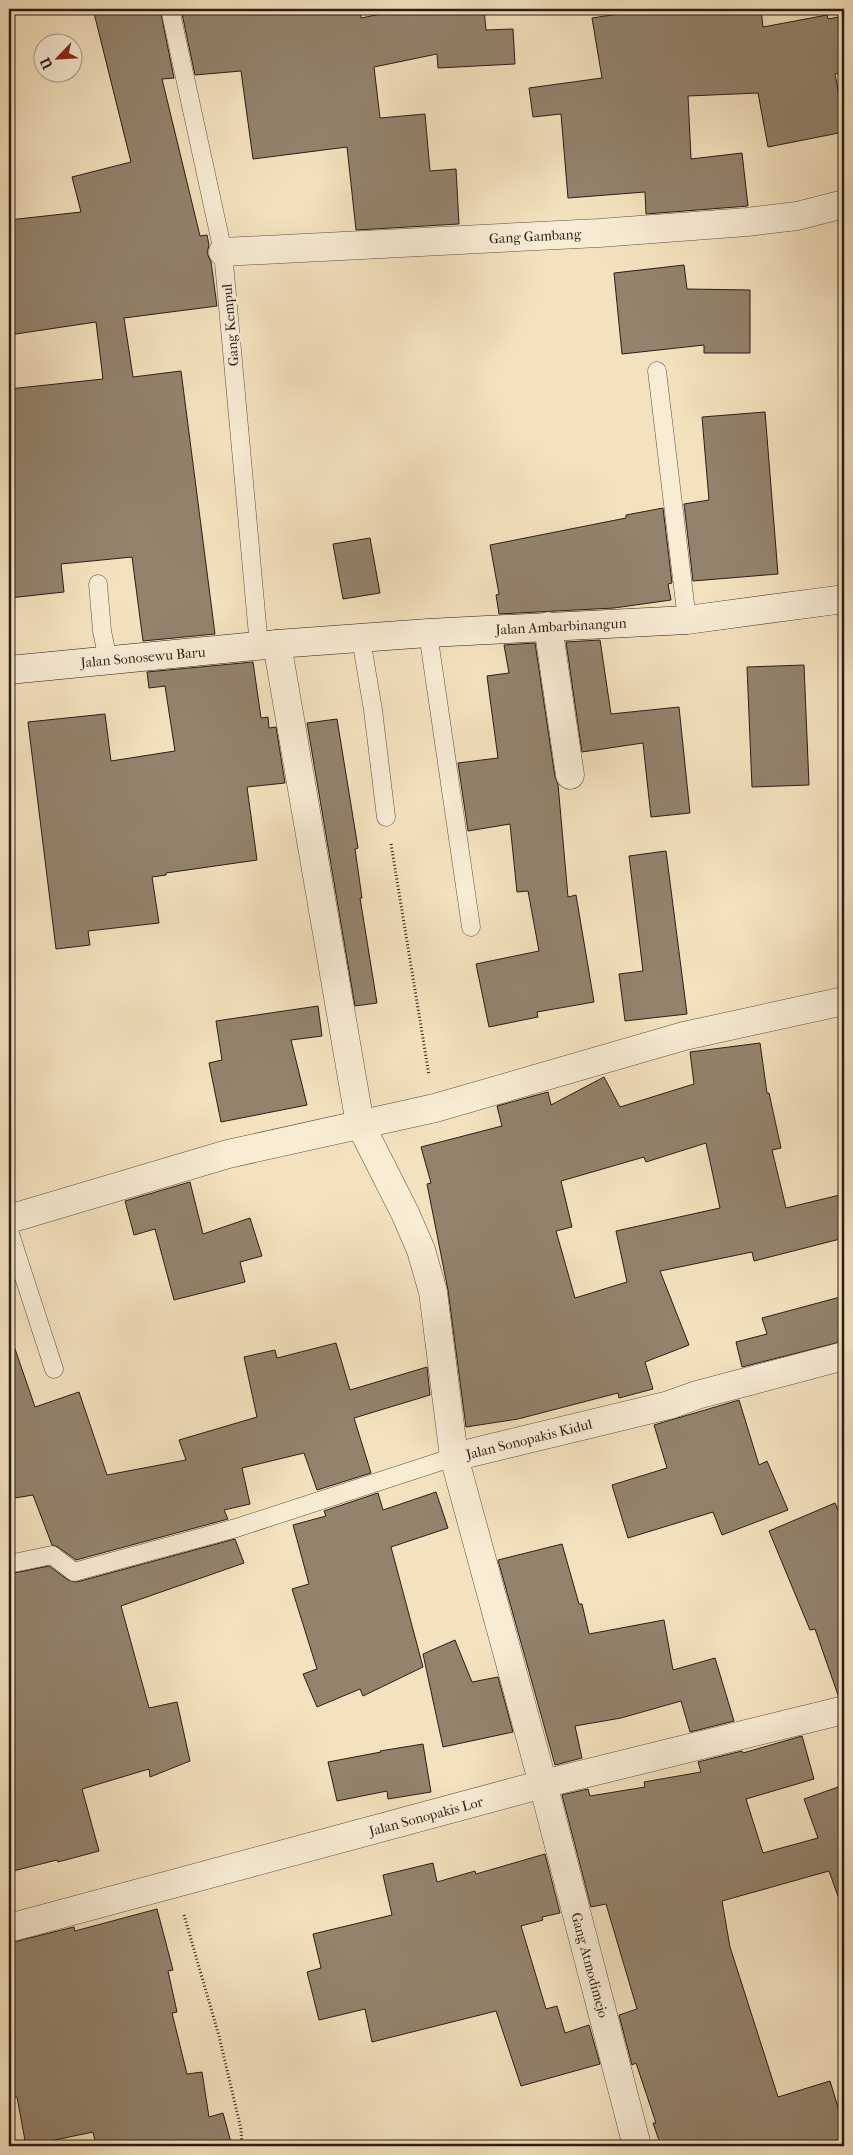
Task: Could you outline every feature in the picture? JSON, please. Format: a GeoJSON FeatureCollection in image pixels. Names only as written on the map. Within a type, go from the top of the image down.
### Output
{"type":"FeatureCollection","features":[{"type":"Feature","properties":{"kind":"street","name":"Gang Gambang"},"geometry":{"type":"LineString","coordinates":[[223,252],[599,233],[747,222],[797,216],[844,204]]}},
{"type":"Feature","properties":{"kind":"street","name":"Jalan Ambarbinangun"},"geometry":{"type":"LineString","coordinates":[[268,645],[428,633],[687,620],[844,599]]}},
{"type":"Feature","properties":{"kind":"street"},"geometry":{"type":"LineString","coordinates":[[548,626],[570,775]]}},
{"type":"Feature","properties":{"kind":"street","name":"Jalan Sonosewu Baru"},"geometry":{"type":"LineString","coordinates":[[9,670],[268,645]]}},
{"type":"Feature","properties":{"kind":"street"},"geometry":{"type":"LineString","coordinates":[[268,645],[360,1124],[405,1213],[423,1258],[433,1292],[454,1457]]}},
{"type":"Feature","properties":{"kind":"street"},"geometry":{"type":"LineString","coordinates":[[9,1219],[228,1154],[435,1108],[684,1036],[844,1001]]}},
{"type":"Feature","properties":{"kind":"street","name":"Jalan Sonopakis Kidul"},"geometry":{"type":"LineString","coordinates":[[543,1784],[454,1457],[669,1405],[715,1390],[844,1356]]}},
{"type":"Feature","properties":{"kind":"street","name":"Jalan Sonopakis Lor"},"geometry":{"type":"LineString","coordinates":[[9,1928],[543,1784],[844,1710]]}},
{"type":"Feature","properties":{"kind":"street","name":"Gang Atmodimejo"},"geometry":{"type":"LineString","coordinates":[[543,1784],[637,2146]]}},
{"type":"Feature","properties":{"kind":"lane","name":"Gang Kempul"},"geometry":{"type":"LineString","coordinates":[[170,9],[223,252],[268,645]]}},
{"type":"Feature","properties":{"kind":"lane"},"geometry":{"type":"LineString","coordinates":[[657,371],[687,620]]}},
{"type":"Feature","properties":{"kind":"lane"},"geometry":{"type":"LineString","coordinates":[[98,584],[102,631],[108,660]]}},
{"type":"Feature","properties":{"kind":"lane"},"geometry":{"type":"LineString","coordinates":[[428,633],[471,927]]}},
{"type":"Feature","properties":{"kind":"lane"},"geometry":{"type":"LineString","coordinates":[[362,639],[386,817]]}},
{"type":"Feature","properties":{"kind":"lane"},"geometry":{"type":"LineString","coordinates":[[9,1231],[54,1368]]}},
{"type":"Feature","properties":{"kind":"lane"},"geometry":{"type":"LineString","coordinates":[[9,1564],[52,1555],[74,1572],[236,1528],[454,1457]]}},
{"type":"Feature","properties":{"kind":"path"},"geometry":{"type":"LineString","coordinates":[[386,817],[435,1108]]}},
{"type":"Feature","properties":{"kind":"path"},"geometry":{"type":"LineString","coordinates":[[176,1883],[218,2036],[241,2129],[242,2146]]}},
{"type":"Feature","properties":{"kind":"building"},"geometry":{"type":"Polygon","coordinates":[[[93,9],[160,9],[174,78],[162,79],[200,236],[207,235],[209,245],[207,253],[211,262],[217,306],[124,318],[133,377],[181,371],[215,634],[143,641],[132,557],[61,564],[64,592],[9,598],[9,389],[103,379],[96,322],[9,335],[9,220],[81,212],[72,177],[131,162],[93,9]]]}},
{"type":"Feature","properties":{"kind":"building"},"geometry":{"type":"Polygon","coordinates":[[[181,9],[360,9],[361,18],[406,9],[484,9],[486,30],[513,29],[515,64],[438,68],[437,54],[374,67],[380,118],[425,114],[430,171],[456,169],[459,224],[356,230],[347,147],[253,159],[241,71],[195,75],[181,9]]]}},
{"type":"Feature","properties":{"kind":"building"},"geometry":{"type":"Polygon","coordinates":[[[684,9],[761,9],[763,27],[827,15],[828,19],[844,16],[844,72],[835,74],[844,122],[844,132],[768,147],[758,93],[688,96],[691,159],[742,153],[748,206],[646,214],[645,192],[568,198],[561,114],[533,117],[529,88],[602,78],[592,18],[625,13],[684,9]]]}},
{"type":"Feature","properties":{"kind":"building"},"geometry":{"type":"Polygon","coordinates":[[[684,265],[687,289],[750,290],[750,353],[704,353],[704,345],[622,354],[614,273],[684,265]]]}},
{"type":"Feature","properties":{"kind":"building"},"geometry":{"type":"Polygon","coordinates":[[[765,412],[778,574],[693,581],[684,504],[709,500],[702,417],[765,412]]]}},
{"type":"Feature","properties":{"kind":"building"},"geometry":{"type":"Polygon","coordinates":[[[663,508],[672,583],[668,584],[671,600],[614,608],[499,614],[496,595],[499,594],[490,545],[626,518],[626,515],[663,508]]]}},
{"type":"Feature","properties":{"kind":"building"},"geometry":{"type":"Polygon","coordinates":[[[370,538],[380,593],[343,599],[333,544],[370,538]]]}},
{"type":"Feature","properties":{"kind":"building"},"geometry":{"type":"Polygon","coordinates":[[[600,640],[611,714],[679,707],[690,813],[651,817],[643,743],[582,752],[566,642],[600,640]]]}},
{"type":"Feature","properties":{"kind":"building"},"geometry":{"type":"Polygon","coordinates":[[[535,643],[555,777],[558,784],[568,897],[576,895],[594,1002],[537,1012],[538,1017],[489,1027],[476,964],[539,951],[528,891],[517,892],[510,824],[468,831],[458,763],[498,758],[487,676],[509,673],[504,645],[535,643]]]}},
{"type":"Feature","properties":{"kind":"building"},"geometry":{"type":"Polygon","coordinates":[[[253,662],[261,718],[268,717],[269,728],[276,727],[285,783],[247,787],[257,860],[166,873],[166,875],[152,877],[159,923],[88,931],[90,945],[56,949],[28,722],[105,714],[111,761],[175,751],[165,686],[149,688],[147,672],[253,662]]]}},
{"type":"Feature","properties":{"kind":"building"},"geometry":{"type":"Polygon","coordinates":[[[804,665],[809,785],[752,787],[747,667],[804,665]]]}},
{"type":"Feature","properties":{"kind":"building"},"geometry":{"type":"Polygon","coordinates":[[[337,719],[358,848],[355,849],[362,898],[360,898],[377,1003],[355,1006],[307,723],[337,719]]]}},
{"type":"Feature","properties":{"kind":"building"},"geometry":{"type":"Polygon","coordinates":[[[666,851],[687,1014],[625,1021],[619,974],[643,971],[629,856],[666,851]]]}},
{"type":"Feature","properties":{"kind":"building"},"geometry":{"type":"Polygon","coordinates":[[[318,1006],[322,1036],[291,1040],[307,1105],[221,1122],[209,1063],[222,1060],[216,1021],[318,1006]]]}},
{"type":"Feature","properties":{"kind":"building"},"geometry":{"type":"Polygon","coordinates":[[[760,1043],[767,1093],[769,1093],[781,1148],[772,1150],[786,1208],[844,1194],[844,1238],[754,1261],[752,1252],[660,1271],[689,1345],[645,1362],[653,1389],[619,1398],[618,1393],[518,1419],[466,1427],[448,1290],[427,1184],[431,1183],[421,1147],[502,1126],[497,1106],[548,1092],[551,1105],[604,1077],[620,1107],[694,1084],[690,1052],[760,1043]],[[706,1143],[646,1162],[644,1157],[561,1181],[572,1227],[556,1231],[575,1298],[627,1282],[616,1231],[720,1208],[706,1143]]]}},
{"type":"Feature","properties":{"kind":"building"},"geometry":{"type":"Polygon","coordinates":[[[190,1182],[203,1234],[250,1218],[262,1256],[240,1262],[245,1282],[174,1300],[155,1229],[134,1235],[125,1201],[190,1182]]]}},
{"type":"Feature","properties":{"kind":"building"},"geometry":{"type":"Polygon","coordinates":[[[844,1296],[844,1341],[742,1367],[736,1342],[767,1334],[762,1318],[844,1296]]]}},
{"type":"Feature","properties":{"kind":"building"},"geometry":{"type":"Polygon","coordinates":[[[336,1343],[350,1390],[427,1367],[430,1395],[354,1418],[371,1473],[317,1490],[304,1453],[242,1468],[250,1504],[224,1510],[228,1519],[76,1560],[52,1545],[33,1495],[9,1499],[9,1347],[14,1346],[35,1407],[79,1392],[107,1475],[186,1460],[179,1440],[257,1417],[244,1357],[275,1350],[277,1358],[336,1343]]]}},
{"type":"Feature","properties":{"kind":"building"},"geometry":{"type":"Polygon","coordinates":[[[739,1400],[759,1465],[767,1461],[788,1510],[722,1535],[713,1512],[628,1538],[612,1485],[667,1468],[654,1425],[739,1400]]]}},
{"type":"Feature","properties":{"kind":"building"},"geometry":{"type":"Polygon","coordinates":[[[436,1492],[448,1528],[391,1547],[423,1667],[363,1696],[360,1689],[317,1707],[303,1674],[317,1669],[292,1589],[309,1584],[293,1525],[326,1516],[324,1511],[378,1493],[383,1510],[436,1492]]]}},
{"type":"Feature","properties":{"kind":"building"},"geometry":{"type":"Polygon","coordinates":[[[835,1503],[844,1524],[844,1695],[838,1695],[815,1629],[810,1630],[769,1531],[835,1503]]]}},
{"type":"Feature","properties":{"kind":"building"},"geometry":{"type":"Polygon","coordinates":[[[235,1539],[244,1563],[121,1606],[149,1708],[177,1702],[190,1761],[150,1777],[149,1769],[82,1789],[99,1851],[9,1872],[9,1574],[49,1566],[68,1580],[77,1582],[235,1539]]]}},
{"type":"Feature","properties":{"kind":"building"},"geometry":{"type":"Polygon","coordinates":[[[562,1544],[579,1604],[582,1604],[589,1634],[664,1620],[673,1670],[715,1658],[734,1721],[690,1732],[681,1701],[621,1718],[575,1726],[582,1758],[555,1765],[498,1560],[562,1544]]]}},
{"type":"Feature","properties":{"kind":"building"},"geometry":{"type":"Polygon","coordinates":[[[455,1640],[472,1682],[498,1677],[513,1732],[443,1747],[423,1654],[455,1640]]]}},
{"type":"Feature","properties":{"kind":"building"},"geometry":{"type":"Polygon","coordinates":[[[802,1736],[814,1779],[746,1799],[763,1853],[818,1838],[804,1799],[844,1785],[844,1901],[840,1902],[829,1871],[722,1901],[730,1947],[778,2097],[830,2081],[844,2127],[844,2146],[661,2146],[653,2123],[656,2123],[636,2063],[632,2065],[619,2015],[637,2009],[606,1904],[591,1907],[562,1795],[588,1789],[590,1796],[645,1787],[644,1782],[701,1772],[698,1762],[742,1751],[743,1753],[802,1736]]]}},
{"type":"Feature","properties":{"kind":"building"},"geometry":{"type":"Polygon","coordinates":[[[423,1744],[431,1792],[388,1799],[387,1791],[337,1801],[328,1762],[423,1744]]]}},
{"type":"Feature","properties":{"kind":"building"},"geometry":{"type":"Polygon","coordinates":[[[545,1854],[560,1913],[542,1917],[543,1920],[521,1926],[546,2009],[557,2006],[565,2033],[589,2025],[600,2064],[521,2086],[496,2011],[372,2042],[365,2009],[319,2020],[307,1972],[321,1968],[313,1934],[392,1915],[383,1875],[433,1863],[437,1882],[475,1871],[476,1874],[545,1854]]]}},
{"type":"Feature","properties":{"kind":"building"},"geometry":{"type":"Polygon","coordinates":[[[157,1909],[173,1970],[168,1971],[177,2012],[172,2013],[187,2074],[202,2072],[209,2117],[223,2113],[232,2146],[96,2146],[93,2132],[26,2146],[17,2097],[9,2098],[9,1943],[74,1927],[75,1931],[157,1909]]]}}]}
